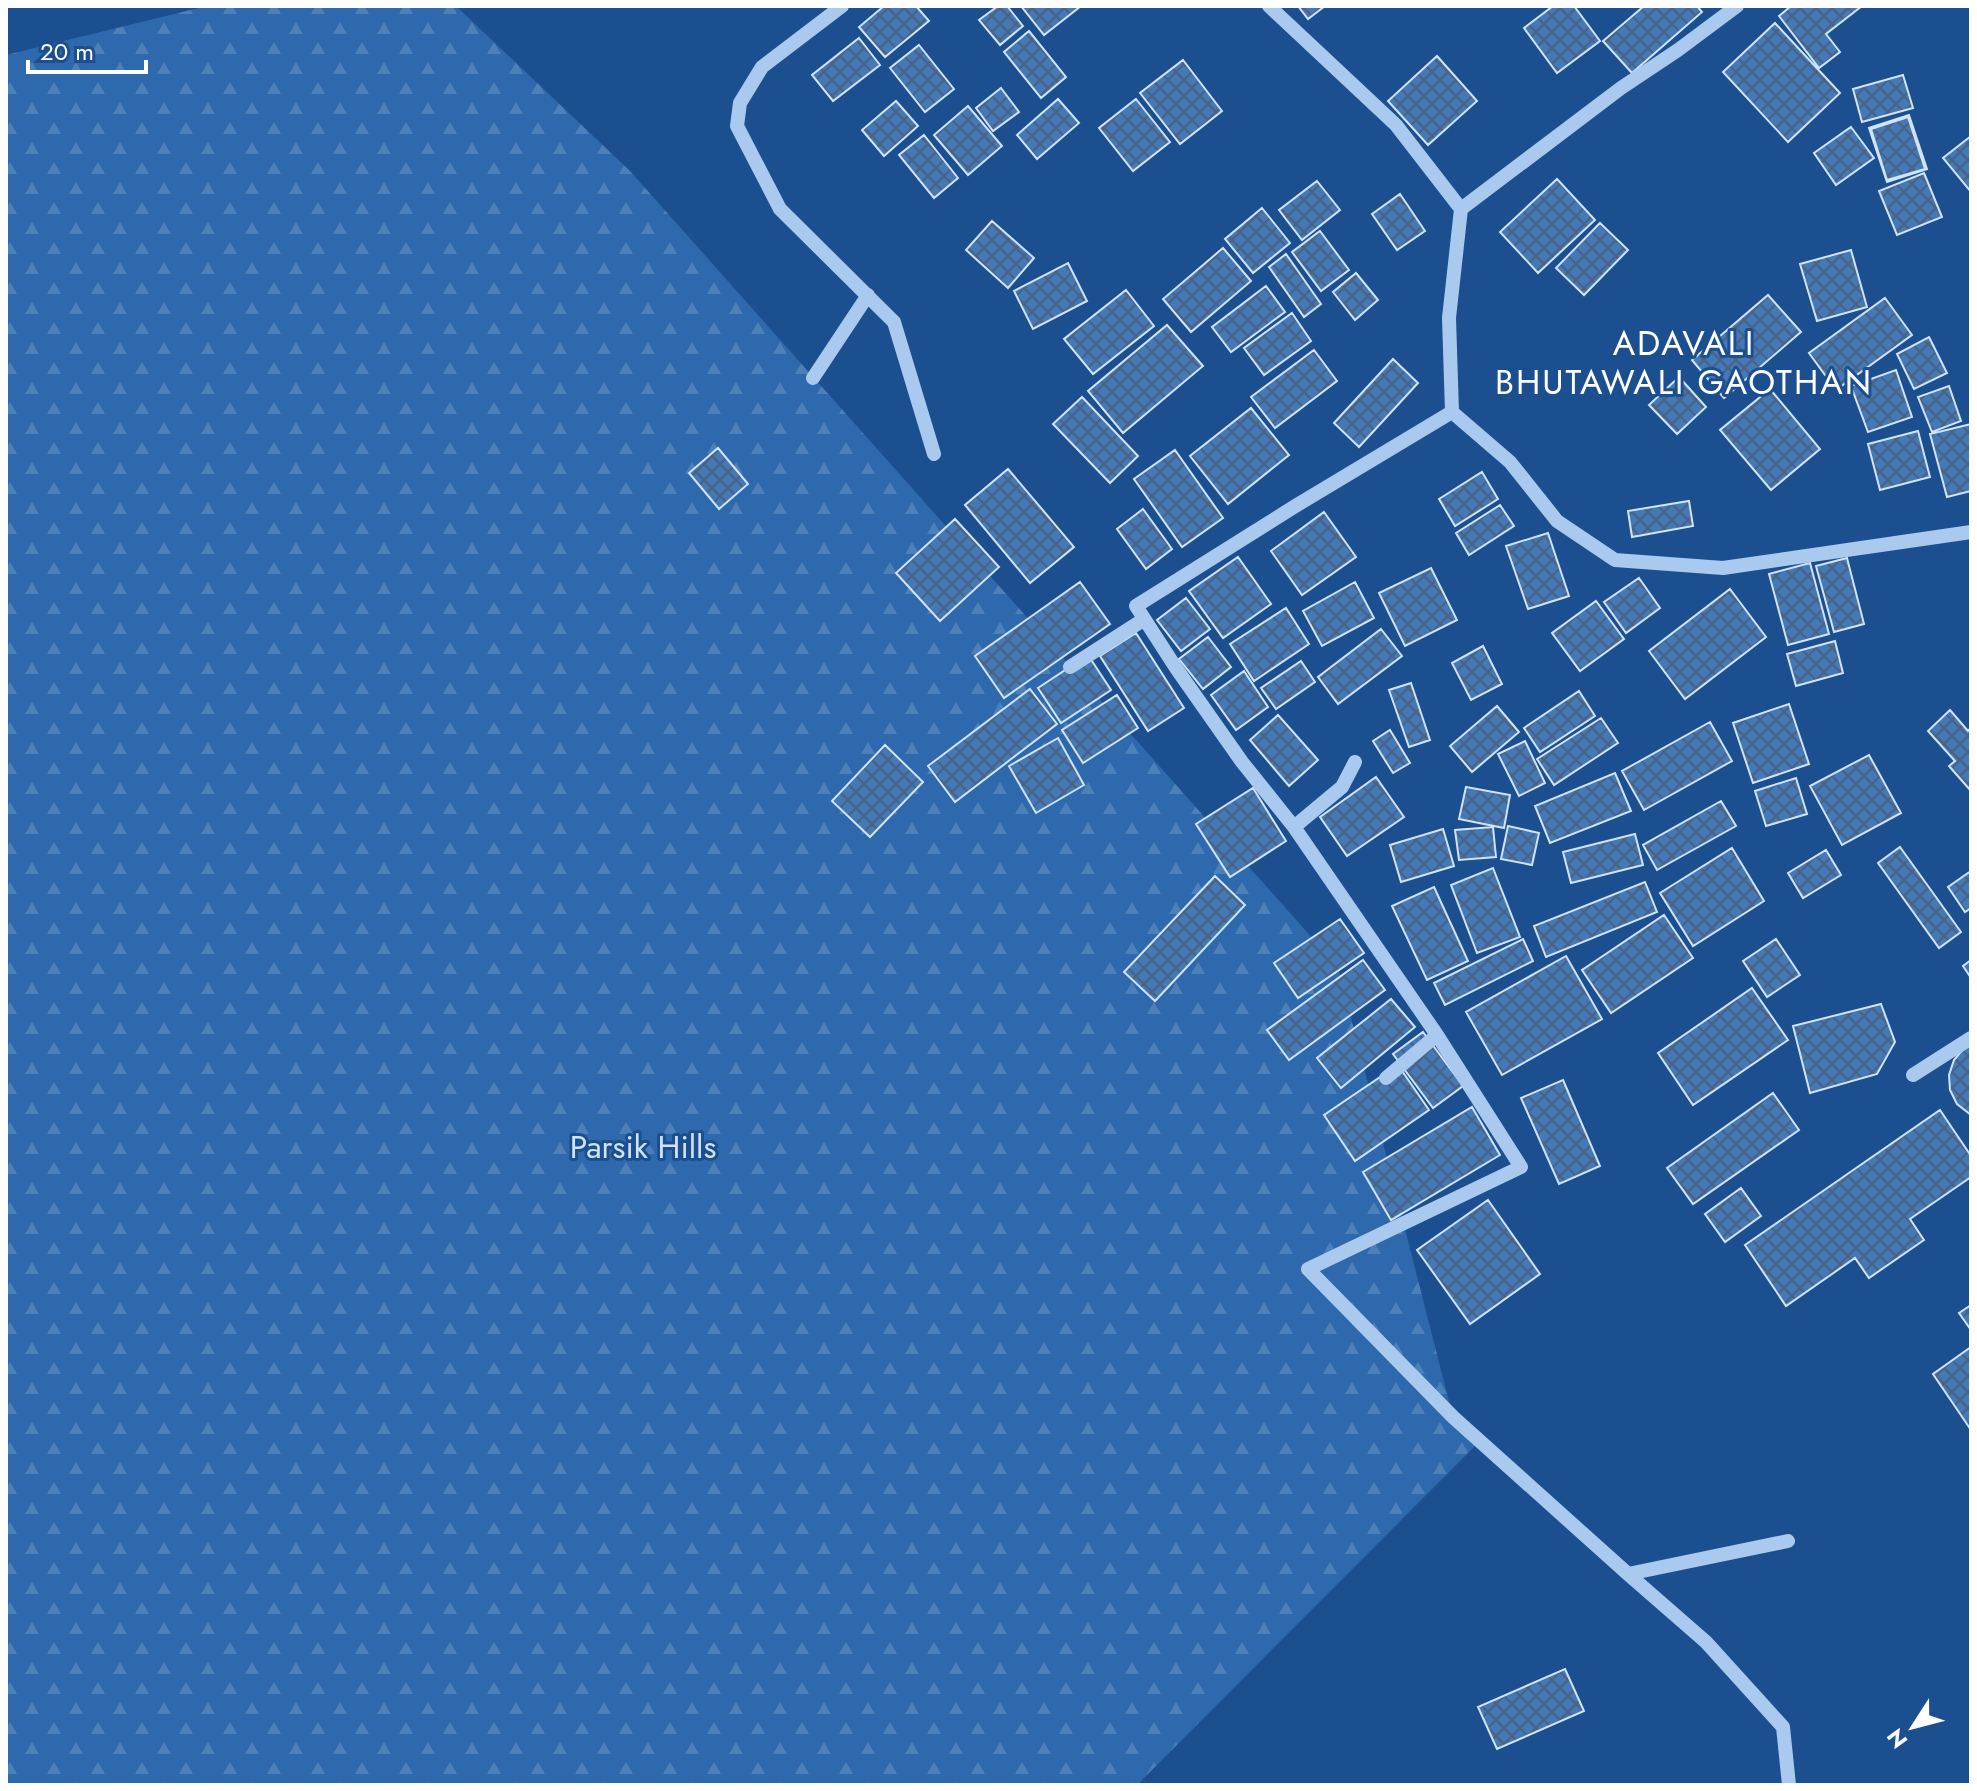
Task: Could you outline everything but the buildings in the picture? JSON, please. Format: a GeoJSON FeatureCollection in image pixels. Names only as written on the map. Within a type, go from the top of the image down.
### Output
{"type":"FeatureCollection","features":[{"type":"Feature","properties":{"kind":"street"},"geometry":{"type":"LineString","coordinates":[[842,6],[762,67],[740,103],[737,126],[780,209],[894,322],[934,454]]}},
{"type":"Feature","properties":{"kind":"street"},"geometry":{"type":"LineString","coordinates":[[1269,6],[1396,125],[1461,209],[1449,318],[1452,412],[1510,462],[1557,521],[1615,560],[1723,568],[1971,532]]}},
{"type":"Feature","properties":{"kind":"street"},"geometry":{"type":"LineString","coordinates":[[1461,209],[1621,88],[1737,6]]}},
{"type":"Feature","properties":{"kind":"street"},"geometry":{"type":"LineString","coordinates":[[813,378],[868,295]]}},
{"type":"Feature","properties":{"kind":"street"},"geometry":{"type":"LineString","coordinates":[[1452,412],[1136,606],[1242,762],[1294,827],[1437,1035],[1521,1167],[1308,1269],[1453,1417],[1706,1642],[1783,1727],[1789,1785]]}},
{"type":"Feature","properties":{"kind":"street"},"geometry":{"type":"LineString","coordinates":[[1070,667],[1143,620]]}},
{"type":"Feature","properties":{"kind":"street"},"geometry":{"type":"LineString","coordinates":[[1294,827],[1342,787],[1355,762]]}},
{"type":"Feature","properties":{"kind":"street"},"geometry":{"type":"LineString","coordinates":[[1386,1078],[1437,1035]]}},
{"type":"Feature","properties":{"kind":"street"},"geometry":{"type":"LineString","coordinates":[[1913,1075],[1971,1038]]}},
{"type":"Feature","properties":{"kind":"street"},"geometry":{"type":"LineString","coordinates":[[1628,1574],[1788,1541]]}},
{"type":"Feature","properties":{"kind":"green space","name":"Parsik Hills"},"geometry":{"type":"Polygon","coordinates":[[[207,6],[456,6],[630,171],[1338,967],[1453,1417],[1476,1445],[1137,1785],[6,1785],[6,55],[207,6]]]}},
{"type":"Feature","properties":{"kind":"district","name":"ADAVALI BHUTAWALI GAOTHAN"},"geometry":{"type":"Point","coordinates":[1684,362]}}]}
